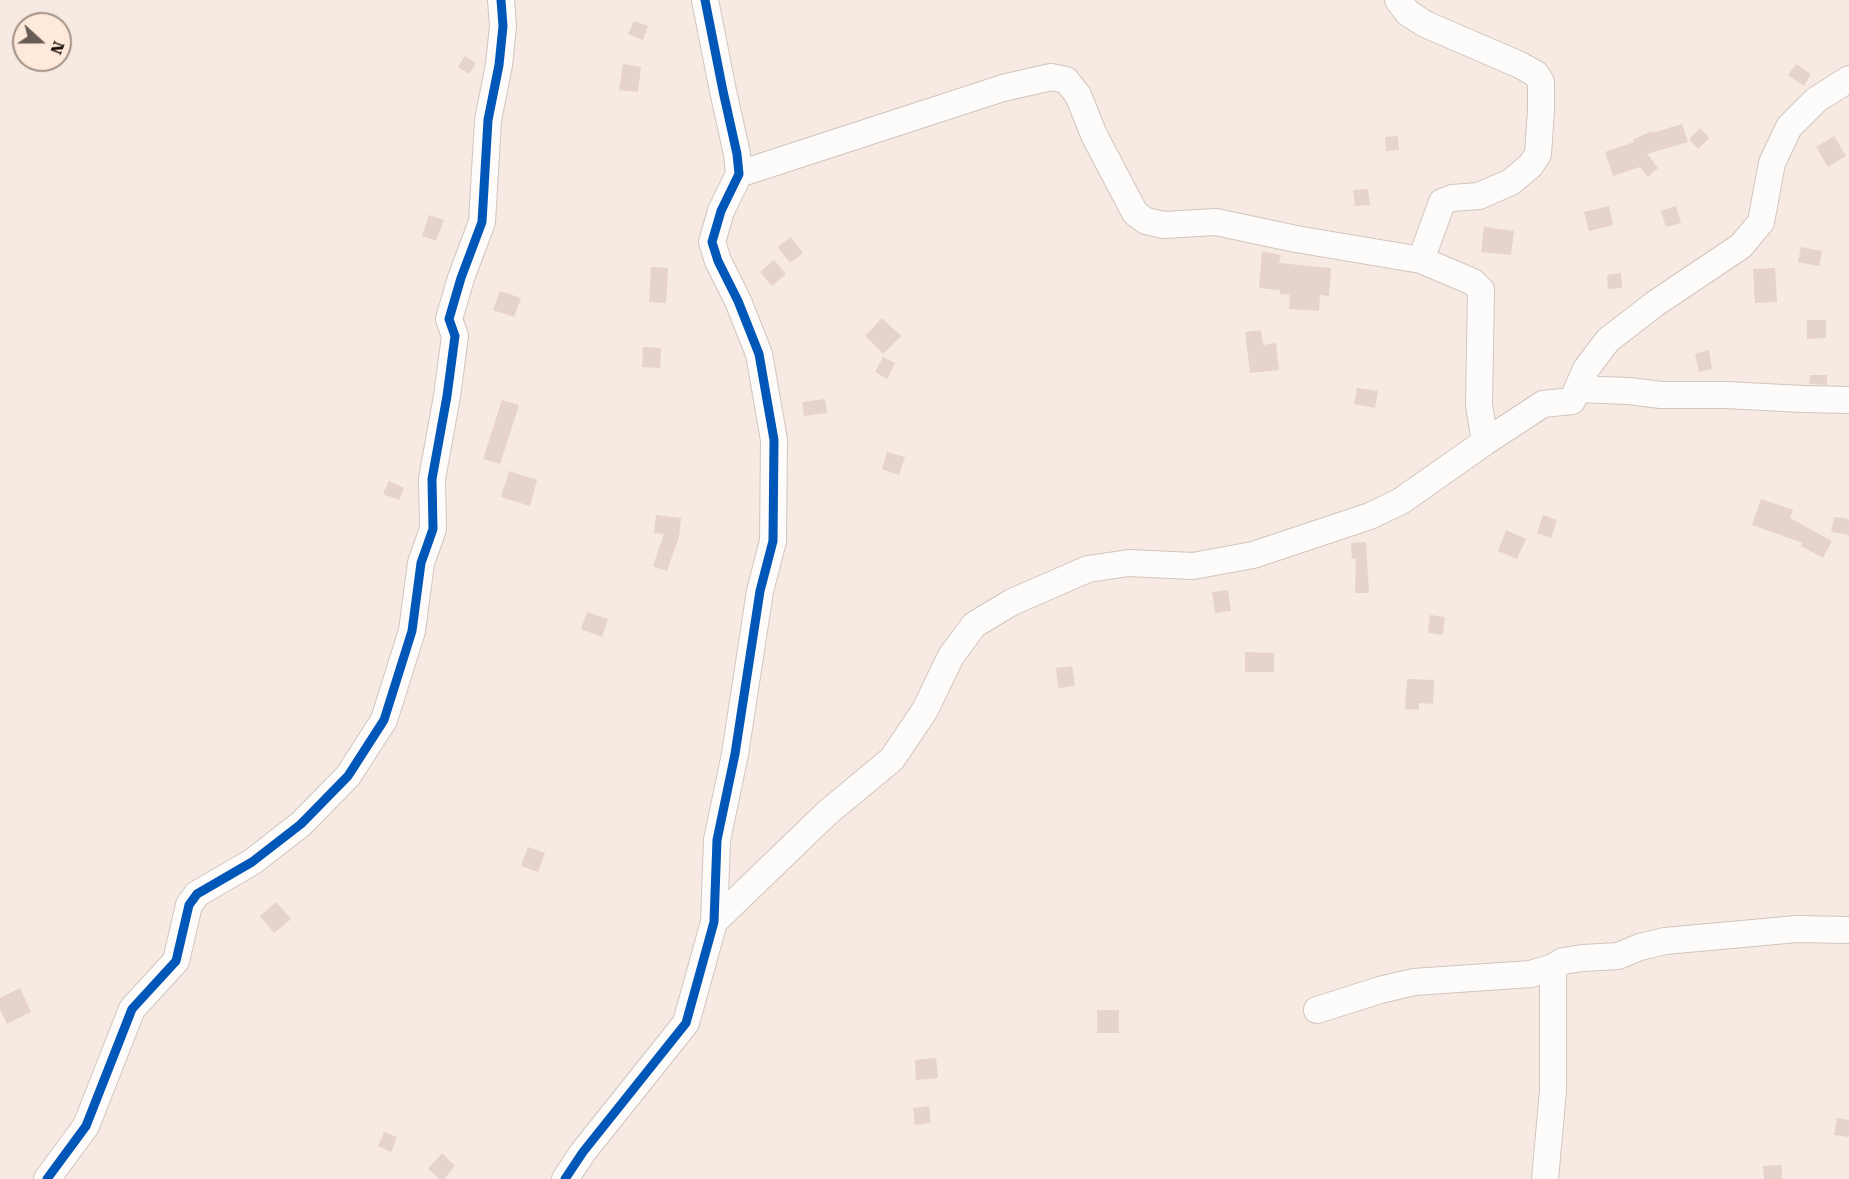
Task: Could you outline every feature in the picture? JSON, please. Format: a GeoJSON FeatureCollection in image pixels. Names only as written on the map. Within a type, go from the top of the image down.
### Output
{"type":"FeatureCollection","features":[{"type":"Feature","properties":{"kind":"street"},"geometry":{"type":"LineString","coordinates":[[47,1179],[86,1126],[132,1009],[176,961],[189,905],[197,894],[252,862],[301,824],[348,776],[384,720],[412,631],[421,563],[433,529],[432,479],[455,336],[449,319],[461,278],[482,222],[488,120],[499,66],[503,26],[501,0]]}},
{"type":"Feature","properties":{"kind":"street"},"geometry":{"type":"LineString","coordinates":[[565,1179],[583,1152],[686,1023],[714,922],[717,840],[735,754],[760,591],[773,541],[774,440],[759,354],[738,301],[718,261],[712,242],[720,212],[739,174],[737,154],[705,0]]}},
{"type":"Feature","properties":{"kind":"street"},"geometry":{"type":"LineString","coordinates":[[1398,0],[1408,13],[1425,24],[1520,65],[1536,74],[1541,82],[1538,154],[1531,165],[1511,182],[1479,196],[1452,198],[1442,202],[1421,260]]}},
{"type":"Feature","properties":{"kind":"street"},"geometry":{"type":"LineString","coordinates":[[739,174],[1003,88],[1051,77],[1066,80],[1078,95],[1094,135],[1135,213],[1146,220],[1164,225],[1216,222],[1296,239],[1421,260],[1473,282],[1481,290],[1479,405],[1485,442]]}},
{"type":"Feature","properties":{"kind":"street"},"geometry":{"type":"LineString","coordinates":[[1572,401],[1586,369],[1608,340],[1656,303],[1741,246],[1761,222],[1772,163],[1789,127],[1816,100],[1849,79]]}},
{"type":"Feature","properties":{"kind":"street"},"geometry":{"type":"LineString","coordinates":[[1572,401],[1578,389],[1660,395],[1849,400]]}},
{"type":"Feature","properties":{"kind":"street"},"geometry":{"type":"LineString","coordinates":[[714,922],[827,813],[892,759],[925,710],[951,656],[974,625],[1012,602],[1088,569],[1129,563],[1193,566],[1253,555],[1360,520],[1401,501],[1544,404],[1572,401]]}},
{"type":"Feature","properties":{"kind":"street"},"geometry":{"type":"LineString","coordinates":[[1317,1010],[1414,982],[1531,974],[1563,961],[1618,956],[1640,947],[1665,941],[1797,929],[1849,930]]}},
{"type":"Feature","properties":{"kind":"street"},"geometry":{"type":"LineString","coordinates":[[1545,1179],[1553,1091],[1553,967]]}},
{"type":"Feature","properties":{"kind":"building"},"geometry":{"type":"Polygon","coordinates":[[[634,21],[648,26],[643,40],[628,34],[634,21]]]}},
{"type":"Feature","properties":{"kind":"building"},"geometry":{"type":"Polygon","coordinates":[[[465,56],[476,63],[469,74],[458,67],[465,56]]]}},
{"type":"Feature","properties":{"kind":"building"},"geometry":{"type":"Polygon","coordinates":[[[623,64],[641,67],[638,92],[619,90],[623,64]]]}},
{"type":"Feature","properties":{"kind":"building"},"geometry":{"type":"Polygon","coordinates":[[[1796,64],[1811,74],[1804,86],[1788,75],[1796,64]]]}},
{"type":"Feature","properties":{"kind":"building"},"geometry":{"type":"Polygon","coordinates":[[[1682,124],[1688,142],[1647,154],[1658,168],[1648,177],[1640,167],[1613,176],[1605,152],[1634,142],[1633,140],[1651,131],[1652,133],[1682,124]]]}},
{"type":"Feature","properties":{"kind":"building"},"geometry":{"type":"Polygon","coordinates":[[[1700,128],[1709,138],[1698,149],[1689,139],[1700,128]]]}},
{"type":"Feature","properties":{"kind":"building"},"geometry":{"type":"Polygon","coordinates":[[[1398,136],[1399,150],[1386,151],[1385,137],[1398,136]]]}},
{"type":"Feature","properties":{"kind":"building"},"geometry":{"type":"Polygon","coordinates":[[[1834,136],[1846,156],[1828,167],[1816,147],[1834,136]]]}},
{"type":"Feature","properties":{"kind":"building"},"geometry":{"type":"Polygon","coordinates":[[[1368,189],[1370,205],[1355,206],[1353,190],[1368,189]]]}},
{"type":"Feature","properties":{"kind":"building"},"geometry":{"type":"Polygon","coordinates":[[[1609,206],[1613,225],[1589,231],[1584,212],[1609,206]]]}},
{"type":"Feature","properties":{"kind":"building"},"geometry":{"type":"Polygon","coordinates":[[[1676,206],[1681,223],[1666,227],[1661,211],[1676,206]]]}},
{"type":"Feature","properties":{"kind":"building"},"geometry":{"type":"Polygon","coordinates":[[[429,215],[444,220],[436,241],[422,236],[429,215]]]}},
{"type":"Feature","properties":{"kind":"building"},"geometry":{"type":"Polygon","coordinates":[[[1484,227],[1514,231],[1511,255],[1481,252],[1484,227]]]}},
{"type":"Feature","properties":{"kind":"building"},"geometry":{"type":"Polygon","coordinates":[[[791,237],[803,253],[790,263],[778,247],[791,237]]]}},
{"type":"Feature","properties":{"kind":"building"},"geometry":{"type":"Polygon","coordinates":[[[1801,247],[1822,251],[1819,266],[1798,262],[1801,247]]]}},
{"type":"Feature","properties":{"kind":"building"},"geometry":{"type":"Polygon","coordinates":[[[1262,251],[1281,255],[1279,263],[1331,268],[1329,296],[1320,295],[1319,311],[1289,309],[1290,295],[1280,294],[1280,290],[1259,288],[1262,251]]]}},
{"type":"Feature","properties":{"kind":"building"},"geometry":{"type":"Polygon","coordinates":[[[774,260],[786,274],[772,286],[760,272],[774,260]]]}},
{"type":"Feature","properties":{"kind":"building"},"geometry":{"type":"Polygon","coordinates":[[[651,267],[668,268],[666,303],[649,302],[651,267]]]}},
{"type":"Feature","properties":{"kind":"building"},"geometry":{"type":"Polygon","coordinates":[[[1775,268],[1777,302],[1755,303],[1753,269],[1775,268]]]}},
{"type":"Feature","properties":{"kind":"building"},"geometry":{"type":"Polygon","coordinates":[[[1621,273],[1622,288],[1608,289],[1607,275],[1621,273]]]}},
{"type":"Feature","properties":{"kind":"building"},"geometry":{"type":"Polygon","coordinates":[[[500,291],[521,298],[514,317],[493,310],[500,291]]]}},
{"type":"Feature","properties":{"kind":"building"},"geometry":{"type":"Polygon","coordinates":[[[882,318],[901,336],[883,354],[865,336],[882,318]]]}},
{"type":"Feature","properties":{"kind":"building"},"geometry":{"type":"Polygon","coordinates":[[[1807,320],[1826,320],[1826,338],[1807,339],[1807,320]]]}},
{"type":"Feature","properties":{"kind":"building"},"geometry":{"type":"Polygon","coordinates":[[[1261,330],[1263,345],[1276,343],[1279,370],[1250,373],[1245,332],[1261,330]]]}},
{"type":"Feature","properties":{"kind":"building"},"geometry":{"type":"Polygon","coordinates":[[[643,347],[661,348],[660,368],[642,367],[643,347]]]}},
{"type":"Feature","properties":{"kind":"building"},"geometry":{"type":"Polygon","coordinates":[[[1709,350],[1712,369],[1699,372],[1695,354],[1709,350]]]}},
{"type":"Feature","properties":{"kind":"building"},"geometry":{"type":"Polygon","coordinates":[[[883,357],[895,363],[887,379],[875,372],[883,357]]]}},
{"type":"Feature","properties":{"kind":"building"},"geometry":{"type":"Polygon","coordinates":[[[1810,375],[1827,375],[1827,385],[1809,384],[1810,375]]]}},
{"type":"Feature","properties":{"kind":"building"},"geometry":{"type":"Polygon","coordinates":[[[1357,388],[1378,391],[1375,408],[1354,404],[1357,388]]]}},
{"type":"Feature","properties":{"kind":"building"},"geometry":{"type":"Polygon","coordinates":[[[825,399],[827,413],[804,416],[802,402],[825,399]]]}},
{"type":"Feature","properties":{"kind":"building"},"geometry":{"type":"Polygon","coordinates":[[[502,400],[519,405],[500,464],[483,459],[502,400]]]}},
{"type":"Feature","properties":{"kind":"building"},"geometry":{"type":"Polygon","coordinates":[[[887,452],[905,457],[899,475],[882,469],[887,452]]]}},
{"type":"Feature","properties":{"kind":"building"},"geometry":{"type":"Polygon","coordinates":[[[509,471],[537,480],[530,506],[501,497],[509,471]]]}},
{"type":"Feature","properties":{"kind":"building"},"geometry":{"type":"Polygon","coordinates":[[[389,481],[404,488],[399,500],[383,494],[389,481]]]}},
{"type":"Feature","properties":{"kind":"building"},"geometry":{"type":"Polygon","coordinates":[[[1761,499],[1793,510],[1790,518],[1832,541],[1823,558],[1801,546],[1803,543],[1752,525],[1761,499]]]}},
{"type":"Feature","properties":{"kind":"building"},"geometry":{"type":"Polygon","coordinates":[[[656,515],[681,518],[679,537],[667,571],[653,566],[664,534],[654,533],[656,515]]]}},
{"type":"Feature","properties":{"kind":"building"},"geometry":{"type":"Polygon","coordinates":[[[1543,515],[1557,520],[1551,538],[1537,533],[1543,515]]]}},
{"type":"Feature","properties":{"kind":"building"},"geometry":{"type":"Polygon","coordinates":[[[1834,517],[1849,519],[1849,535],[1831,532],[1834,517]]]}},
{"type":"Feature","properties":{"kind":"building"},"geometry":{"type":"Polygon","coordinates":[[[1506,530],[1526,539],[1517,559],[1498,551],[1506,530]]]}},
{"type":"Feature","properties":{"kind":"building"},"geometry":{"type":"Polygon","coordinates":[[[1366,542],[1369,593],[1355,593],[1356,558],[1352,559],[1351,543],[1366,542]]]}},
{"type":"Feature","properties":{"kind":"building"},"geometry":{"type":"Polygon","coordinates":[[[1228,590],[1231,611],[1215,613],[1212,592],[1228,590]]]}},
{"type":"Feature","properties":{"kind":"building"},"geometry":{"type":"Polygon","coordinates":[[[587,612],[608,619],[602,637],[581,629],[587,612]]]}},
{"type":"Feature","properties":{"kind":"building"},"geometry":{"type":"Polygon","coordinates":[[[1430,615],[1445,617],[1443,635],[1428,633],[1430,615]]]}},
{"type":"Feature","properties":{"kind":"building"},"geometry":{"type":"Polygon","coordinates":[[[1245,652],[1274,653],[1274,672],[1245,672],[1245,652]]]}},
{"type":"Feature","properties":{"kind":"building"},"geometry":{"type":"Polygon","coordinates":[[[1072,666],[1075,686],[1058,688],[1056,668],[1072,666]]]}},
{"type":"Feature","properties":{"kind":"building"},"geometry":{"type":"Polygon","coordinates":[[[1407,679],[1434,680],[1433,704],[1419,703],[1419,710],[1405,709],[1407,679]]]}},
{"type":"Feature","properties":{"kind":"building"},"geometry":{"type":"Polygon","coordinates":[[[528,847],[545,853],[538,872],[521,866],[528,847]]]}},
{"type":"Feature","properties":{"kind":"building"},"geometry":{"type":"Polygon","coordinates":[[[276,902],[291,919],[274,933],[260,916],[276,902]]]}},
{"type":"Feature","properties":{"kind":"building"},"geometry":{"type":"Polygon","coordinates":[[[20,988],[31,1012],[7,1024],[0,1010],[0,998],[20,988]]]}},
{"type":"Feature","properties":{"kind":"building"},"geometry":{"type":"Polygon","coordinates":[[[1097,1010],[1119,1010],[1119,1033],[1097,1033],[1097,1010]]]}},
{"type":"Feature","properties":{"kind":"building"},"geometry":{"type":"Polygon","coordinates":[[[936,1058],[938,1078],[916,1080],[915,1060],[936,1058]]]}},
{"type":"Feature","properties":{"kind":"building"},"geometry":{"type":"Polygon","coordinates":[[[929,1106],[931,1123],[915,1125],[913,1108],[929,1106]]]}},
{"type":"Feature","properties":{"kind":"building"},"geometry":{"type":"Polygon","coordinates":[[[1837,1118],[1849,1120],[1849,1137],[1834,1135],[1837,1118]]]}},
{"type":"Feature","properties":{"kind":"building"},"geometry":{"type":"Polygon","coordinates":[[[384,1132],[397,1137],[391,1152],[378,1146],[384,1132]]]}},
{"type":"Feature","properties":{"kind":"building"},"geometry":{"type":"Polygon","coordinates":[[[442,1153],[455,1166],[444,1179],[440,1179],[428,1169],[442,1153]]]}},
{"type":"Feature","properties":{"kind":"building"},"geometry":{"type":"Polygon","coordinates":[[[1782,1165],[1782,1179],[1764,1179],[1763,1166],[1782,1165]]]}},
{"type":"Feature","properties":{"kind":"cycle path"},"geometry":{"type":"LineString","coordinates":[[47,1179],[86,1126],[132,1009],[176,961],[189,905],[197,894],[252,862],[301,824],[348,776],[384,720],[412,631],[421,563],[433,529],[432,479],[455,336],[449,319],[461,278],[482,222],[488,120],[499,65],[503,26],[501,0]]}},
{"type":"Feature","properties":{"kind":"cycle path"},"geometry":{"type":"LineString","coordinates":[[565,1179],[583,1152],[686,1023],[714,922],[717,840],[735,754],[760,591],[773,541],[774,440],[759,354],[738,301],[718,261],[712,242],[721,211],[739,174],[737,154],[705,0]]}}]}
